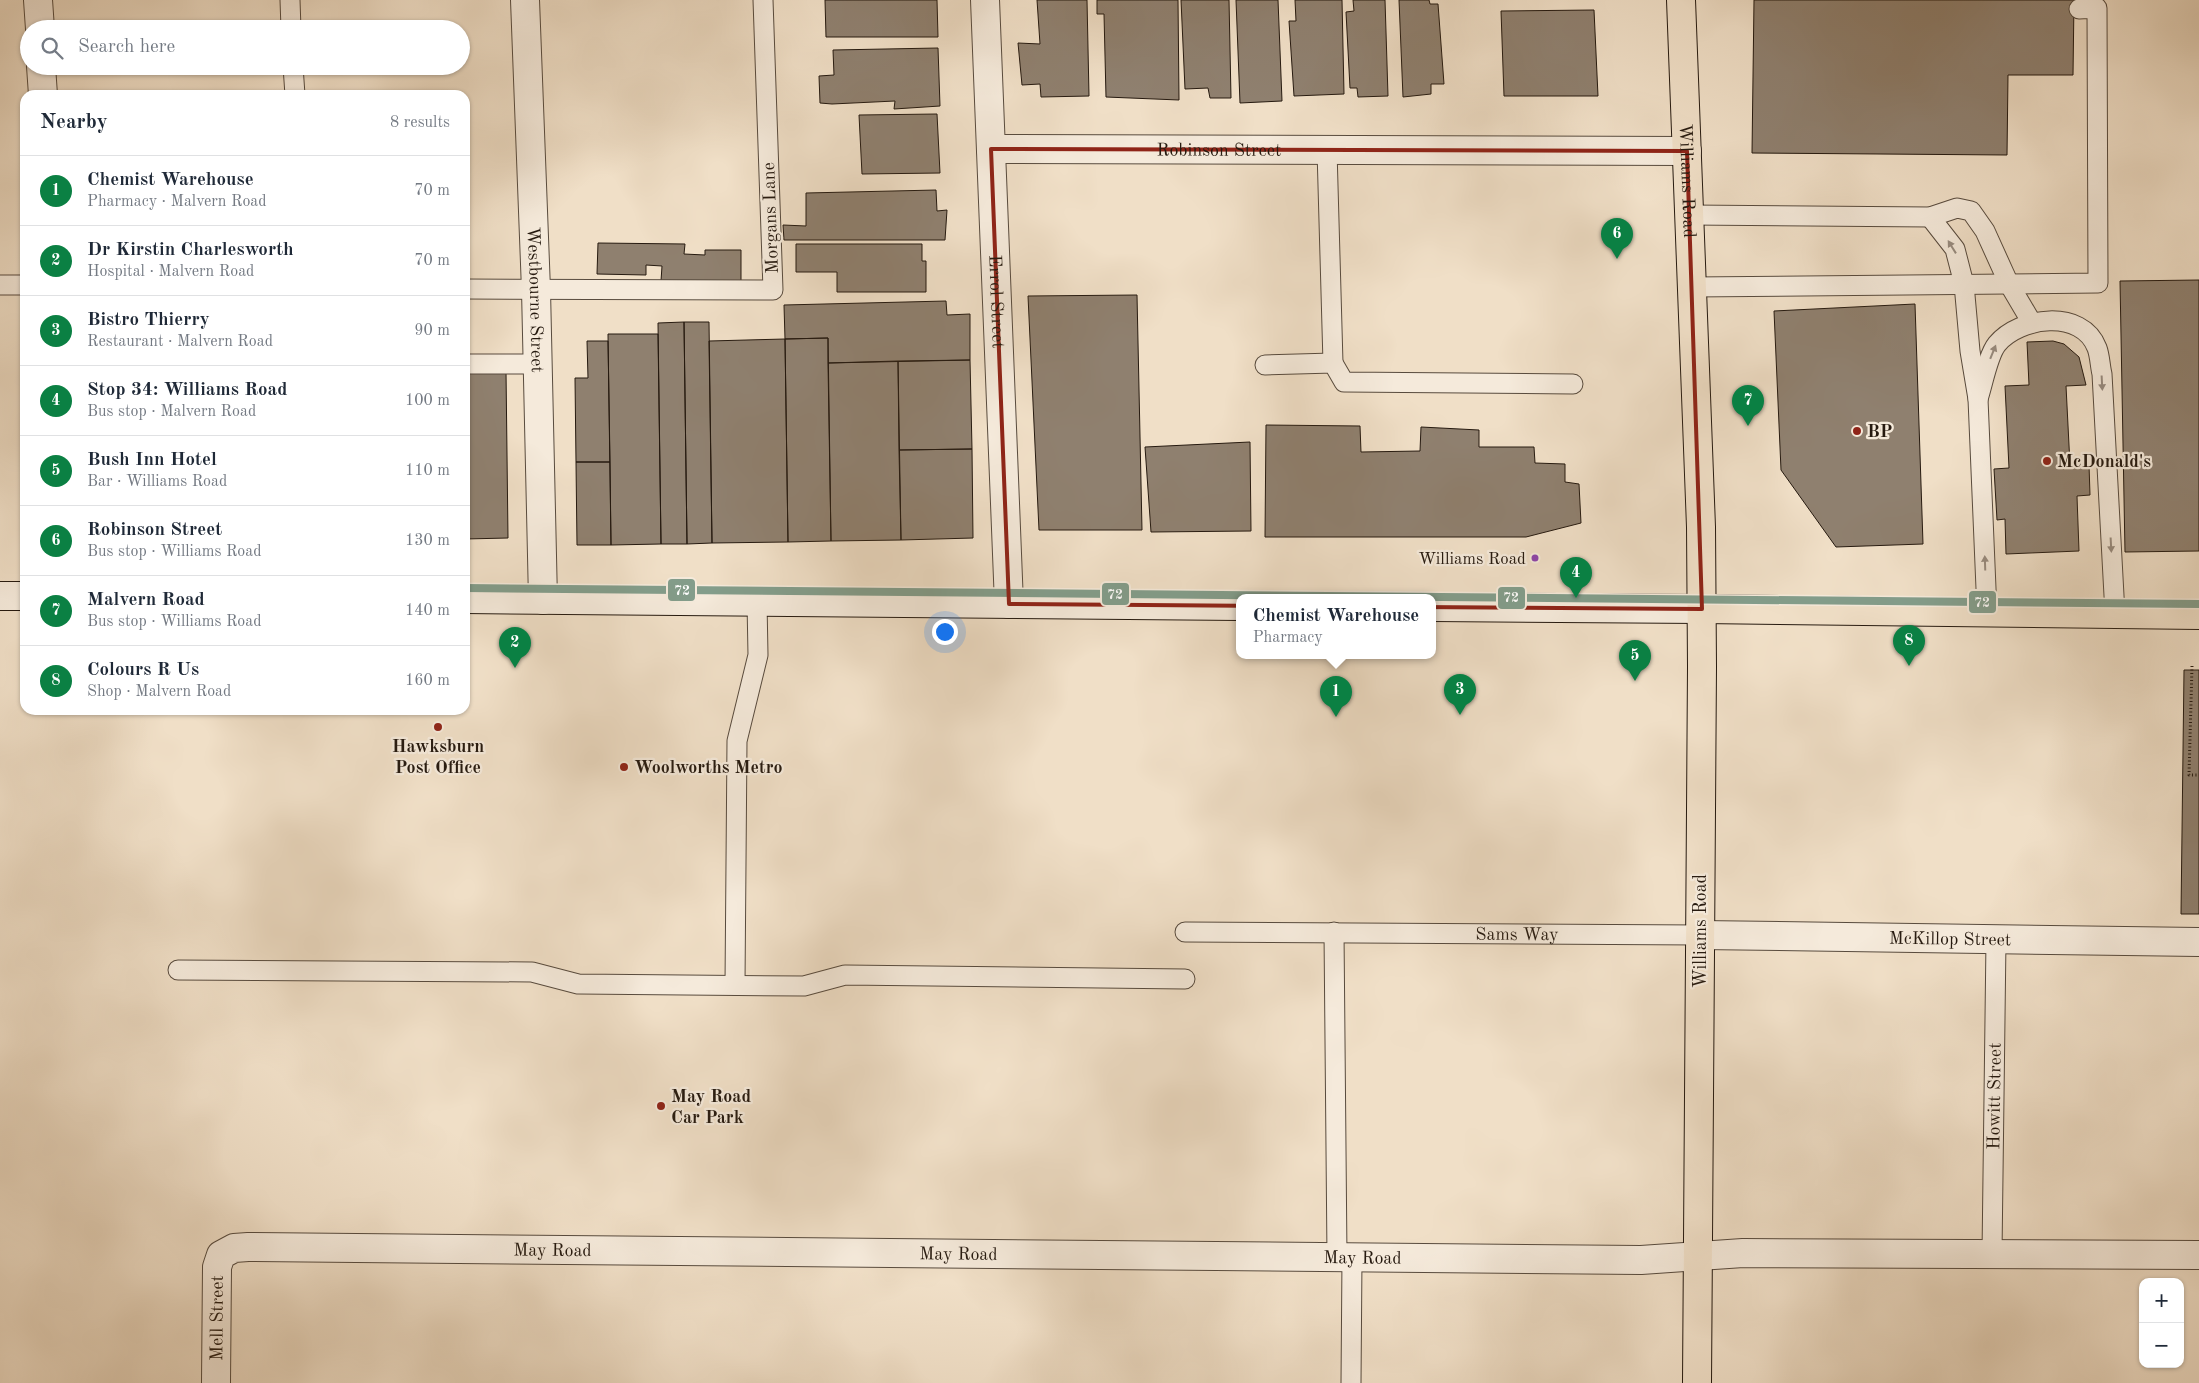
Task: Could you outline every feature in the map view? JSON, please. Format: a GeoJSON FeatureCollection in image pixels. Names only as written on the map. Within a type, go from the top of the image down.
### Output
{"type":"FeatureCollection","features":[{"type":"Feature","properties":{"kind":"main road","name":"Williams Road"},"geometry":{"type":"LineString","coordinates":[[1681,0],[1701,527],[1702,609],[1697,1383]]}},
{"type":"Feature","properties":{"kind":"main road"},"geometry":{"type":"LineString","coordinates":[[1702,609],[2199,615]]}},
{"type":"Feature","properties":{"kind":"street"},"geometry":{"type":"LineString","coordinates":[[38,0],[39,20]]}},
{"type":"Feature","properties":{"kind":"street","name":"Westbourne Street"},"geometry":{"type":"LineString","coordinates":[[525,0],[536,290],[542,600]]}},
{"type":"Feature","properties":{"kind":"street","name":"Errol Street"},"geometry":{"type":"LineString","coordinates":[[985,0],[1005,546],[1009,604]]}},
{"type":"Feature","properties":{"kind":"street"},"geometry":{"type":"LineString","coordinates":[[42,75],[43,90]]}},
{"type":"Feature","properties":{"kind":"street","name":"Robinson Street"},"geometry":{"type":"LineString","coordinates":[[991,148],[1687,151]]}},
{"type":"Feature","properties":{"kind":"street"},"geometry":{"type":"LineString","coordinates":[[0,596],[20,596]]}},
{"type":"Feature","properties":{"kind":"street"},"geometry":{"type":"LineString","coordinates":[[470,599],[1236,606]]}},
{"type":"Feature","properties":{"kind":"street"},"geometry":{"type":"LineString","coordinates":[[1436,607],[1702,609]]}},
{"type":"Feature","properties":{"kind":"street","name":"McKillop Street"},"geometry":{"type":"LineString","coordinates":[[1700,936],[2199,942]]}},
{"type":"Feature","properties":{"kind":"street","name":"May Road"},"geometry":{"type":"LineString","coordinates":[[221,1254],[234,1248],[248,1247],[1641,1260],[1698,1256]]}},
{"type":"Feature","properties":{"kind":"street"},"geometry":{"type":"LineString","coordinates":[[1698,1256],[1743,1253],[2199,1255]]}},
{"type":"Feature","properties":{"kind":"street","name":"Mell Street"},"geometry":{"type":"LineString","coordinates":[[216,1383],[217,1267],[221,1254]]}},
{"type":"Feature","properties":{"kind":"lane"},"geometry":{"type":"LineString","coordinates":[[290,0],[291,20]]}},
{"type":"Feature","properties":{"kind":"lane","name":"Morgans Lane"},"geometry":{"type":"LineString","coordinates":[[536,290],[773,290],[763,0]]}},
{"type":"Feature","properties":{"kind":"lane"},"geometry":{"type":"LineString","coordinates":[[1692,287],[2098,284],[2097,8],[2079,9]]}},
{"type":"Feature","properties":{"kind":"lane"},"geometry":{"type":"LineString","coordinates":[[294,75],[295,90]]}},
{"type":"Feature","properties":{"kind":"lane"},"geometry":{"type":"LineString","coordinates":[[1327,150],[1333,363],[1344,382],[1574,384]]}},
{"type":"Feature","properties":{"kind":"lane"},"geometry":{"type":"LineString","coordinates":[[1690,215],[1930,217],[1957,208],[1971,211],[1985,231],[2008,284],[2032,323]]}},
{"type":"Feature","properties":{"kind":"lane"},"geometry":{"type":"LineString","coordinates":[[1930,217],[1955,248],[1964,284],[1970,350],[1978,399],[1987,612]]}},
{"type":"Feature","properties":{"kind":"lane"},"geometry":{"type":"LineString","coordinates":[[0,285],[20,285]]}},
{"type":"Feature","properties":{"kind":"lane"},"geometry":{"type":"LineString","coordinates":[[470,289],[536,290]]}},
{"type":"Feature","properties":{"kind":"lane"},"geometry":{"type":"LineString","coordinates":[[1978,399],[1996,345],[2008,333],[2042,321],[2065,323],[2084,330],[2097,347],[2102,374],[2114,614]]}},
{"type":"Feature","properties":{"kind":"lane"},"geometry":{"type":"LineString","coordinates":[[1265,365],[1333,363]]}},
{"type":"Feature","properties":{"kind":"lane"},"geometry":{"type":"LineString","coordinates":[[470,364],[538,364]]}},
{"type":"Feature","properties":{"kind":"lane"},"geometry":{"type":"LineString","coordinates":[[735,985],[737,741],[758,655],[757,602]]}},
{"type":"Feature","properties":{"kind":"lane","name":"Sams Way"},"geometry":{"type":"LineString","coordinates":[[1185,932],[1700,936]]}},
{"type":"Feature","properties":{"kind":"lane"},"geometry":{"type":"LineString","coordinates":[[1334,932],[1351,1383]]}},
{"type":"Feature","properties":{"kind":"lane","name":"Howitt Street"},"geometry":{"type":"LineString","coordinates":[[1992,1254],[1996,940]]}},
{"type":"Feature","properties":{"kind":"lane"},"geometry":{"type":"LineString","coordinates":[[178,970],[532,972],[578,984],[804,986],[845,975],[1185,979]]}},
{"type":"Feature","properties":{"kind":"path"},"geometry":{"type":"LineString","coordinates":[[2192,666],[2190,775],[2199,775]]}},
{"type":"Feature","properties":{"kind":"highlighted area"},"geometry":{"type":"Polygon","coordinates":[[[991,149],[1687,151],[1702,609],[1009,604],[991,149]]]}},
{"type":"Feature","properties":{"kind":"building"},"geometry":{"type":"Polygon","coordinates":[[[825,0],[937,0],[938,37],[826,37],[825,0]]]}},
{"type":"Feature","properties":{"kind":"building"},"geometry":{"type":"Polygon","coordinates":[[[1037,0],[1087,0],[1089,96],[1041,97],[1040,84],[1022,85],[1018,43],[1040,44],[1037,0]]]}},
{"type":"Feature","properties":{"kind":"building"},"geometry":{"type":"Polygon","coordinates":[[[1097,0],[1178,0],[1179,100],[1106,97],[1104,14],[1097,14],[1097,0]]]}},
{"type":"Feature","properties":{"kind":"building"},"geometry":{"type":"Polygon","coordinates":[[[1181,0],[1229,0],[1231,98],[1210,98],[1208,88],[1185,89],[1181,0]]]}},
{"type":"Feature","properties":{"kind":"building"},"geometry":{"type":"Polygon","coordinates":[[[1236,0],[1278,0],[1282,101],[1240,103],[1236,0]]]}},
{"type":"Feature","properties":{"kind":"building"},"geometry":{"type":"Polygon","coordinates":[[[1295,0],[1342,0],[1344,94],[1294,96],[1289,21],[1296,21],[1295,0]]]}},
{"type":"Feature","properties":{"kind":"building"},"geometry":{"type":"Polygon","coordinates":[[[1353,0],[1385,0],[1388,96],[1358,97],[1357,88],[1350,88],[1346,12],[1354,11],[1353,0]]]}},
{"type":"Feature","properties":{"kind":"building"},"geometry":{"type":"Polygon","coordinates":[[[1399,0],[1429,0],[1430,4],[1438,4],[1444,84],[1431,84],[1431,94],[1403,97],[1399,0]]]}},
{"type":"Feature","properties":{"kind":"building"},"geometry":{"type":"Polygon","coordinates":[[[1754,0],[2074,0],[2073,75],[2008,75],[2007,155],[1752,153],[1754,0]]]}},
{"type":"Feature","properties":{"kind":"building"},"geometry":{"type":"Polygon","coordinates":[[[1594,10],[1598,96],[1504,96],[1501,11],[1594,10]]]}},
{"type":"Feature","properties":{"kind":"building"},"geometry":{"type":"Polygon","coordinates":[[[938,48],[940,106],[894,109],[895,101],[820,103],[819,76],[834,75],[833,50],[938,48]]]}},
{"type":"Feature","properties":{"kind":"building"},"geometry":{"type":"Polygon","coordinates":[[[937,114],[940,173],[862,174],[859,115],[937,114]]]}},
{"type":"Feature","properties":{"kind":"building"},"geometry":{"type":"Polygon","coordinates":[[[936,190],[937,211],[947,210],[945,240],[784,240],[783,225],[806,226],[806,193],[936,190]]]}},
{"type":"Feature","properties":{"kind":"building"},"geometry":{"type":"Polygon","coordinates":[[[598,243],[685,244],[684,254],[705,255],[705,250],[741,250],[741,282],[661,281],[662,266],[646,265],[646,275],[597,274],[598,243]]]}},
{"type":"Feature","properties":{"kind":"building"},"geometry":{"type":"Polygon","coordinates":[[[796,244],[922,244],[922,261],[926,261],[926,292],[837,292],[837,272],[796,272],[796,244]]]}},
{"type":"Feature","properties":{"kind":"building"},"geometry":{"type":"Polygon","coordinates":[[[2199,280],[2199,551],[2125,552],[2120,281],[2199,280]]]}},
{"type":"Feature","properties":{"kind":"building"},"geometry":{"type":"Polygon","coordinates":[[[1137,295],[1142,530],[1039,530],[1028,296],[1137,295]]]}},
{"type":"Feature","properties":{"kind":"building"},"geometry":{"type":"Polygon","coordinates":[[[946,301],[947,315],[970,314],[970,360],[828,363],[828,338],[785,339],[784,305],[946,301]]]}},
{"type":"Feature","properties":{"kind":"building"},"geometry":{"type":"Polygon","coordinates":[[[1915,304],[1923,544],[1836,547],[1781,470],[1774,311],[1915,304]]]}},
{"type":"Feature","properties":{"kind":"building"},"geometry":{"type":"Polygon","coordinates":[[[684,322],[687,544],[661,544],[658,323],[684,322]]]}},
{"type":"Feature","properties":{"kind":"building"},"geometry":{"type":"Polygon","coordinates":[[[684,322],[709,322],[712,543],[687,544],[684,322]]]}},
{"type":"Feature","properties":{"kind":"building"},"geometry":{"type":"Polygon","coordinates":[[[608,334],[658,334],[661,544],[611,545],[608,334]]]}},
{"type":"Feature","properties":{"kind":"building"},"geometry":{"type":"Polygon","coordinates":[[[828,338],[831,541],[788,542],[785,339],[828,338]]]}},
{"type":"Feature","properties":{"kind":"building"},"geometry":{"type":"Polygon","coordinates":[[[785,339],[788,542],[712,543],[709,341],[785,339]]]}},
{"type":"Feature","properties":{"kind":"building"},"geometry":{"type":"Polygon","coordinates":[[[587,341],[608,341],[610,462],[576,462],[575,378],[588,378],[587,341]]]}},
{"type":"Feature","properties":{"kind":"building"},"geometry":{"type":"Polygon","coordinates":[[[2053,341],[2064,344],[2079,357],[2086,385],[2066,386],[2070,465],[2089,465],[2090,495],[2077,496],[2079,551],[2006,554],[2005,519],[1997,520],[1994,469],[2009,468],[2005,386],[2029,385],[2027,342],[2053,341]]]}},
{"type":"Feature","properties":{"kind":"building"},"geometry":{"type":"Polygon","coordinates":[[[970,360],[972,449],[899,450],[898,361],[970,360]]]}},
{"type":"Feature","properties":{"kind":"building"},"geometry":{"type":"Polygon","coordinates":[[[898,361],[901,540],[831,541],[828,363],[898,361]]]}},
{"type":"Feature","properties":{"kind":"building"},"geometry":{"type":"Polygon","coordinates":[[[506,371],[508,538],[470,539],[470,372],[506,371]]]}},
{"type":"Feature","properties":{"kind":"building"},"geometry":{"type":"Polygon","coordinates":[[[1266,425],[1360,426],[1361,452],[1420,451],[1421,427],[1479,430],[1479,447],[1534,447],[1535,463],[1565,464],[1565,482],[1579,484],[1581,523],[1526,537],[1265,537],[1266,425]]]}},
{"type":"Feature","properties":{"kind":"building"},"geometry":{"type":"Polygon","coordinates":[[[1250,442],[1251,531],[1151,532],[1145,447],[1250,442]]]}},
{"type":"Feature","properties":{"kind":"building"},"geometry":{"type":"Polygon","coordinates":[[[972,449],[973,538],[901,540],[899,450],[972,449]]]}},
{"type":"Feature","properties":{"kind":"building"},"geometry":{"type":"Polygon","coordinates":[[[576,462],[610,462],[611,545],[577,545],[576,462]]]}},
{"type":"Feature","properties":{"kind":"building"},"geometry":{"type":"Polygon","coordinates":[[[2184,670],[2199,670],[2199,914],[2181,914],[2184,670]]]}},
{"type":"Feature","properties":{"kind":"transit line","name":"72"},"geometry":{"type":"LineString","coordinates":[[470,588],[1236,595]]}},
{"type":"Feature","properties":{"kind":"transit line","name":"72"},"geometry":{"type":"LineString","coordinates":[[1436,597],[2199,604]]}},
{"type":"Feature","properties":{"kind":"place","name":"Robinson Street"},"geometry":{"type":"Point","coordinates":[1617,259]}},
{"type":"Feature","properties":{"kind":"place","name":"Malvern Road"},"geometry":{"type":"Point","coordinates":[1748,426]}},
{"type":"Feature","properties":{"kind":"place","name":"BP"},"geometry":{"type":"Point","coordinates":[1857,431]}},
{"type":"Feature","properties":{"kind":"place","name":"McDonald's"},"geometry":{"type":"Point","coordinates":[2047,461]}},
{"type":"Feature","properties":{"kind":"place","name":"Williams Road"},"geometry":{"type":"Point","coordinates":[1535,558]}},
{"type":"Feature","properties":{"kind":"place","name":"Stop 34: Williams Road"},"geometry":{"type":"Point","coordinates":[1576,598]}},
{"type":"Feature","properties":{"kind":"place","name":"Colours R Us"},"geometry":{"type":"Point","coordinates":[1909,666]}},
{"type":"Feature","properties":{"kind":"place","name":"Dr Kirstin Charlesworth"},"geometry":{"type":"Point","coordinates":[515,668]}},
{"type":"Feature","properties":{"kind":"place","name":"Bush Inn Hotel"},"geometry":{"type":"Point","coordinates":[1635,681]}},
{"type":"Feature","properties":{"kind":"place","name":"Bistro Thierry"},"geometry":{"type":"Point","coordinates":[1460,715]}},
{"type":"Feature","properties":{"kind":"place","name":"Chemist Warehouse"},"geometry":{"type":"Point","coordinates":[1336,717]}},
{"type":"Feature","properties":{"kind":"place","name":"Hawksburn Post Office"},"geometry":{"type":"Point","coordinates":[438,727]}},
{"type":"Feature","properties":{"kind":"place","name":"Woolworths Metro"},"geometry":{"type":"Point","coordinates":[624,767]}},
{"type":"Feature","properties":{"kind":"place","name":"May Road Car Park"},"geometry":{"type":"Point","coordinates":[661,1106]}}]}
